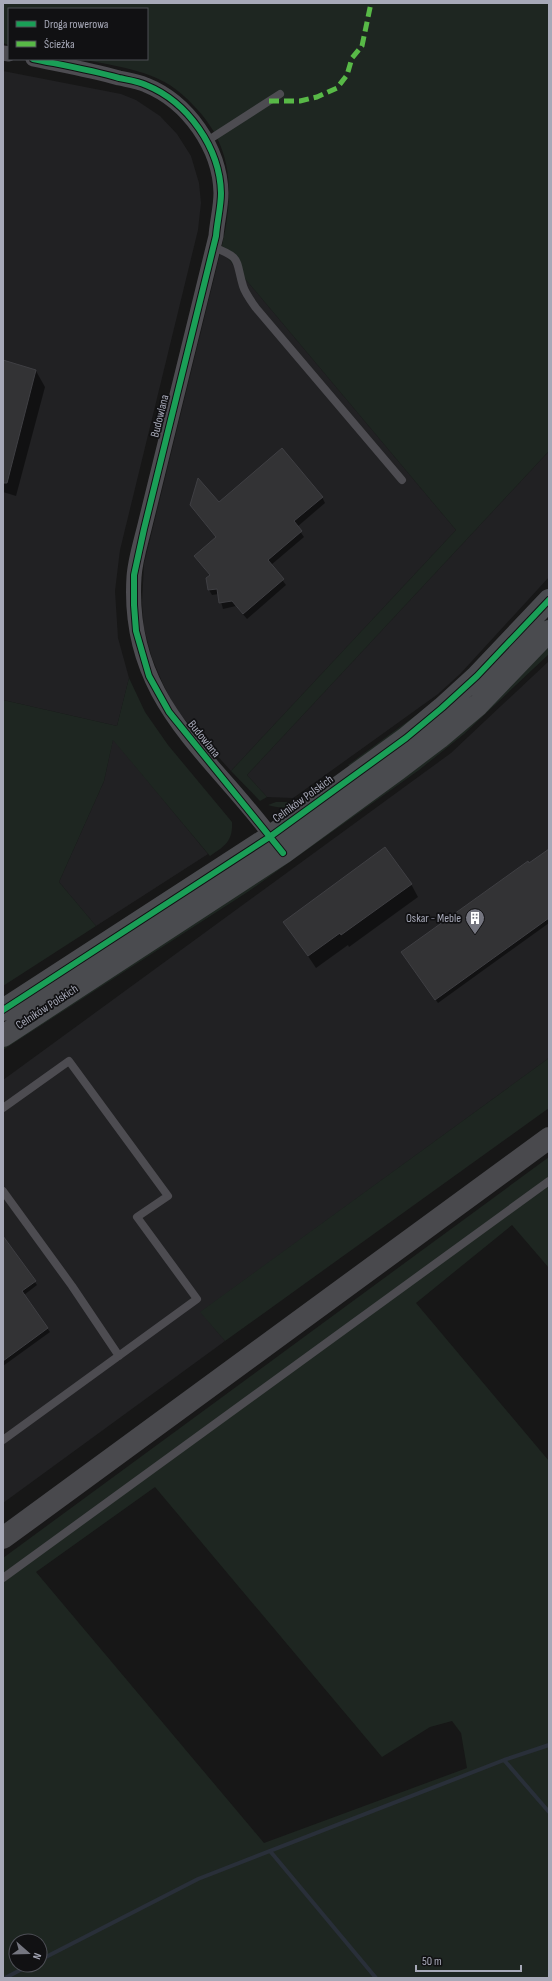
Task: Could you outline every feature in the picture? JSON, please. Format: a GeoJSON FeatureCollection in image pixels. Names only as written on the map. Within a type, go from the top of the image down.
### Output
{"type":"FeatureCollection","features":[{"type":"Feature","properties":{"kind":"highway"},"geometry":{"type":"LineString","coordinates":[[3,1538],[549,1138]]}},
{"type":"Feature","properties":{"kind":"street","name":"Budowlana"},"geometry":{"type":"LineString","coordinates":[[38,60],[100,72],[145,84],[162,93],[188,115],[207,141],[216,160],[221,194],[213,246],[145,522],[134,576],[136,631],[149,676],[169,712],[277,844]]}},
{"type":"Feature","properties":{"kind":"street","name":"Celników Polskich"},"geometry":{"type":"LineString","coordinates":[[3,1036],[277,844],[395,745],[442,708],[494,659],[549,600]]}},
{"type":"Feature","properties":{"kind":"street","name":"Celników Polskich"},"geometry":{"type":"LineString","coordinates":[[3,1010],[277,844],[440,738],[489,694],[549,631]]}},
{"type":"Feature","properties":{"kind":"lane"},"geometry":{"type":"LineString","coordinates":[[207,141],[280,94]]}},
{"type":"Feature","properties":{"kind":"lane"},"geometry":{"type":"LineString","coordinates":[[213,246],[231,254],[238,261],[243,287],[256,308],[402,480]]}},
{"type":"Feature","properties":{"kind":"lane"},"geometry":{"type":"LineString","coordinates":[[3,1108],[69,1060],[168,1196],[137,1217],[197,1299],[3,1440]]}},
{"type":"Feature","properties":{"kind":"lane"},"geometry":{"type":"LineString","coordinates":[[3,1578],[549,1181]]}},
{"type":"Feature","properties":{"kind":"lane"},"geometry":{"type":"LineString","coordinates":[[3,1191],[72,1286],[118,1356]]}},
{"type":"Feature","properties":{"kind":"shaded area"},"geometry":{"type":"Polygon","coordinates":[[[3,3],[549,3],[549,451],[247,775],[267,797],[260,801],[231,771],[456,530],[221,250],[228,210],[228,173],[224,155],[217,138],[207,121],[184,96],[160,79],[127,68],[85,60],[148,60],[148,8],[8,8],[8,45],[3,43],[3,3]]]}},
{"type":"Feature","properties":{"kind":"shaded area"},"geometry":{"type":"Polygon","coordinates":[[[3,71],[121,94],[136,100],[160,116],[177,134],[191,156],[199,183],[201,203],[198,230],[120,550],[115,591],[118,638],[129,678],[117,726],[3,700],[3,71]]]}},
{"type":"Feature","properties":{"kind":"shaded area"},"geometry":{"type":"Polygon","coordinates":[[[221,250],[456,530],[231,771],[177,711],[152,658],[144,628],[142,603],[144,564],[221,250]]]}},
{"type":"Feature","properties":{"kind":"shaded area"},"geometry":{"type":"Polygon","coordinates":[[[549,451],[549,577],[460,674],[438,694],[293,798],[267,797],[247,775],[549,451]]]}},
{"type":"Feature","properties":{"kind":"shaded area"},"geometry":{"type":"Polygon","coordinates":[[[549,642],[549,654],[464,734],[419,770],[249,891],[3,1050],[3,1045],[549,642]]]}},
{"type":"Feature","properties":{"kind":"shaded area"},"geometry":{"type":"Polygon","coordinates":[[[549,661],[549,1058],[201,1312],[225,1341],[3,1503],[3,1080],[451,753],[549,661]]]}},
{"type":"Feature","properties":{"kind":"shaded area"},"geometry":{"type":"Polygon","coordinates":[[[129,678],[145,712],[168,745],[232,822],[231,834],[224,846],[210,856],[113,740],[104,781],[59,882],[96,926],[3,986],[3,700],[117,726],[129,678]]]}},
{"type":"Feature","properties":{"kind":"shaded area"},"geometry":{"type":"Polygon","coordinates":[[[430,705],[432,707],[350,766],[348,765],[430,705]]]}},
{"type":"Feature","properties":{"kind":"shaded area"},"geometry":{"type":"Polygon","coordinates":[[[113,739],[208,854],[96,926],[59,882],[104,781],[113,739]]]}},
{"type":"Feature","properties":{"kind":"shaded area"},"geometry":{"type":"Polygon","coordinates":[[[332,777],[331,782],[310,798],[302,802],[286,807],[268,805],[276,802],[295,802],[332,777]]]}},
{"type":"Feature","properties":{"kind":"shaded area"},"geometry":{"type":"Polygon","coordinates":[[[549,1058],[549,1108],[225,1341],[200,1312],[549,1058]]]}},
{"type":"Feature","properties":{"kind":"shaded area"},"geometry":{"type":"Polygon","coordinates":[[[549,1157],[549,1268],[512,1225],[416,1303],[549,1461],[549,1978],[3,1978],[3,1558],[549,1157]],[[155,1487],[36,1572],[264,1843],[467,1768],[461,1733],[452,1721],[430,1727],[382,1757],[155,1487]]]}},
{"type":"Feature","properties":{"kind":"building"},"geometry":{"type":"Polygon","coordinates":[[[3,360],[36,370],[7,483],[3,483],[3,360]]]}},
{"type":"Feature","properties":{"kind":"building"},"geometry":{"type":"Polygon","coordinates":[[[282,448],[323,497],[294,521],[302,531],[268,560],[284,579],[243,614],[232,601],[219,603],[217,589],[208,590],[206,578],[210,575],[194,556],[216,537],[190,505],[198,478],[219,502],[282,448]]]}},
{"type":"Feature","properties":{"kind":"building"},"geometry":{"type":"Polygon","coordinates":[[[385,847],[412,884],[341,935],[340,933],[308,956],[283,922],[385,847]]]}},
{"type":"Feature","properties":{"kind":"building","name":"Oskar - Meble"},"geometry":{"type":"Polygon","coordinates":[[[549,849],[549,918],[435,1000],[401,952],[528,861],[529,863],[549,849]]]}},
{"type":"Feature","properties":{"kind":"building"},"geometry":{"type":"Polygon","coordinates":[[[3,1236],[36,1281],[22,1291],[48,1328],[3,1361],[3,1236]]]}},
{"type":"Feature","properties":{"kind":"waterway"},"geometry":{"type":"LineString","coordinates":[[48,1956],[198,1879],[504,1760],[549,1745]]}},
{"type":"Feature","properties":{"kind":"waterway"},"geometry":{"type":"LineString","coordinates":[[504,1760],[549,1812]]}},
{"type":"Feature","properties":{"kind":"waterway"},"geometry":{"type":"LineString","coordinates":[[270,1851],[376,1978]]}},
{"type":"Feature","properties":{"kind":"waterway"},"geometry":{"type":"LineString","coordinates":[[5,1978],[15,1973]]}},
{"type":"Feature","properties":{"kind":"marked path"},"geometry":{"type":"LineString","coordinates":[[269,101],[300,101],[317,97],[337,88],[347,75],[352,58],[362,46],[371,3]]}},
{"type":"Feature","properties":{"kind":"cycle path"},"geometry":{"type":"LineString","coordinates":[[38,60],[136,82],[146,85],[161,93],[175,103],[199,128],[215,160],[221,193],[216,236],[134,575],[136,631],[149,676],[169,712],[283,853]]}},
{"type":"Feature","properties":{"kind":"cycle path"},"geometry":{"type":"LineString","coordinates":[[3,1010],[271,836],[406,738],[477,676],[549,600]]}},
{"type":"Feature","properties":{"kind":"place","name":"Oskar - Meble"},"geometry":{"type":"Point","coordinates":[475,935]}}]}
